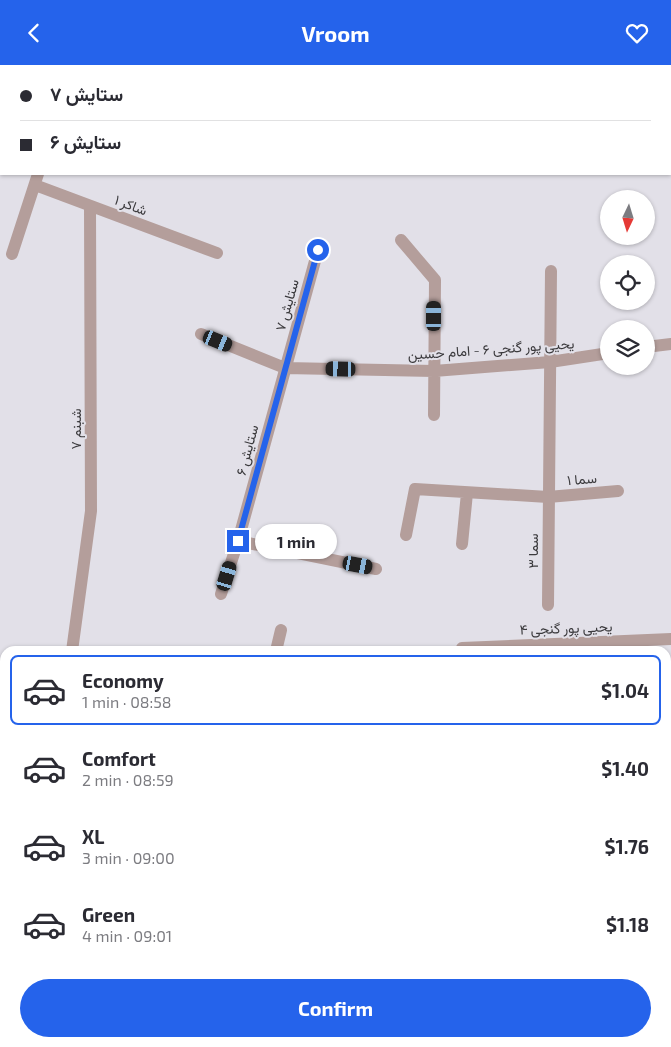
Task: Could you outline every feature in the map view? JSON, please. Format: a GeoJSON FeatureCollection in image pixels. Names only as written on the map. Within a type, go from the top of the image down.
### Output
{"type":"FeatureCollection","features":[{"type":"Feature","properties":{"kind":"street","name":"شاکر ۱"},"geometry":{"type":"LineString","coordinates":[[36,180],[90,206],[217,253]]}},
{"type":"Feature","properties":{"kind":"street"},"geometry":{"type":"LineString","coordinates":[[12,254],[36,180]]}},
{"type":"Feature","properties":{"kind":"street","name":"شبنم ۷"},"geometry":{"type":"LineString","coordinates":[[73,646],[91,511],[90,206]]}},
{"type":"Feature","properties":{"kind":"street"},"geometry":{"type":"LineString","coordinates":[[401,240],[435,279],[434,415]]}},
{"type":"Feature","properties":{"kind":"street","name":"ستایش ۷"},"geometry":{"type":"LineString","coordinates":[[284,368],[318,250]]}},
{"type":"Feature","properties":{"kind":"street","name":"سما ۳"},"geometry":{"type":"LineString","coordinates":[[548,605],[551,271]]}},
{"type":"Feature","properties":{"kind":"street","name":"یحیی پور گنجی ۶ - امام حسین"},"geometry":{"type":"LineString","coordinates":[[201,334],[284,368],[434,371],[550,362],[600,354]]}},
{"type":"Feature","properties":{"kind":"street"},"geometry":{"type":"LineString","coordinates":[[655,346],[671,344]]}},
{"type":"Feature","properties":{"kind":"street","name":"ستایش ۶"},"geometry":{"type":"LineString","coordinates":[[221,594],[238,541],[284,368]]}},
{"type":"Feature","properties":{"kind":"street","name":"سما ۱"},"geometry":{"type":"LineString","coordinates":[[406,535],[415,489],[548,497],[618,491]]}},
{"type":"Feature","properties":{"kind":"street"},"geometry":{"type":"LineString","coordinates":[[462,544],[467,493]]}},
{"type":"Feature","properties":{"kind":"street"},"geometry":{"type":"LineString","coordinates":[[238,541],[376,569]]}},
{"type":"Feature","properties":{"kind":"street"},"geometry":{"type":"LineString","coordinates":[[277,646],[281,631]]}},
{"type":"Feature","properties":{"kind":"street","name":"یحیی پور گنجی ۴"},"geometry":{"type":"LineString","coordinates":[[508,646],[671,639]]}},
{"type":"Feature","properties":{"kind":"route"},"geometry":{"type":"LineString","coordinates":[[238,541],[284,368],[318,250]]}}]}
